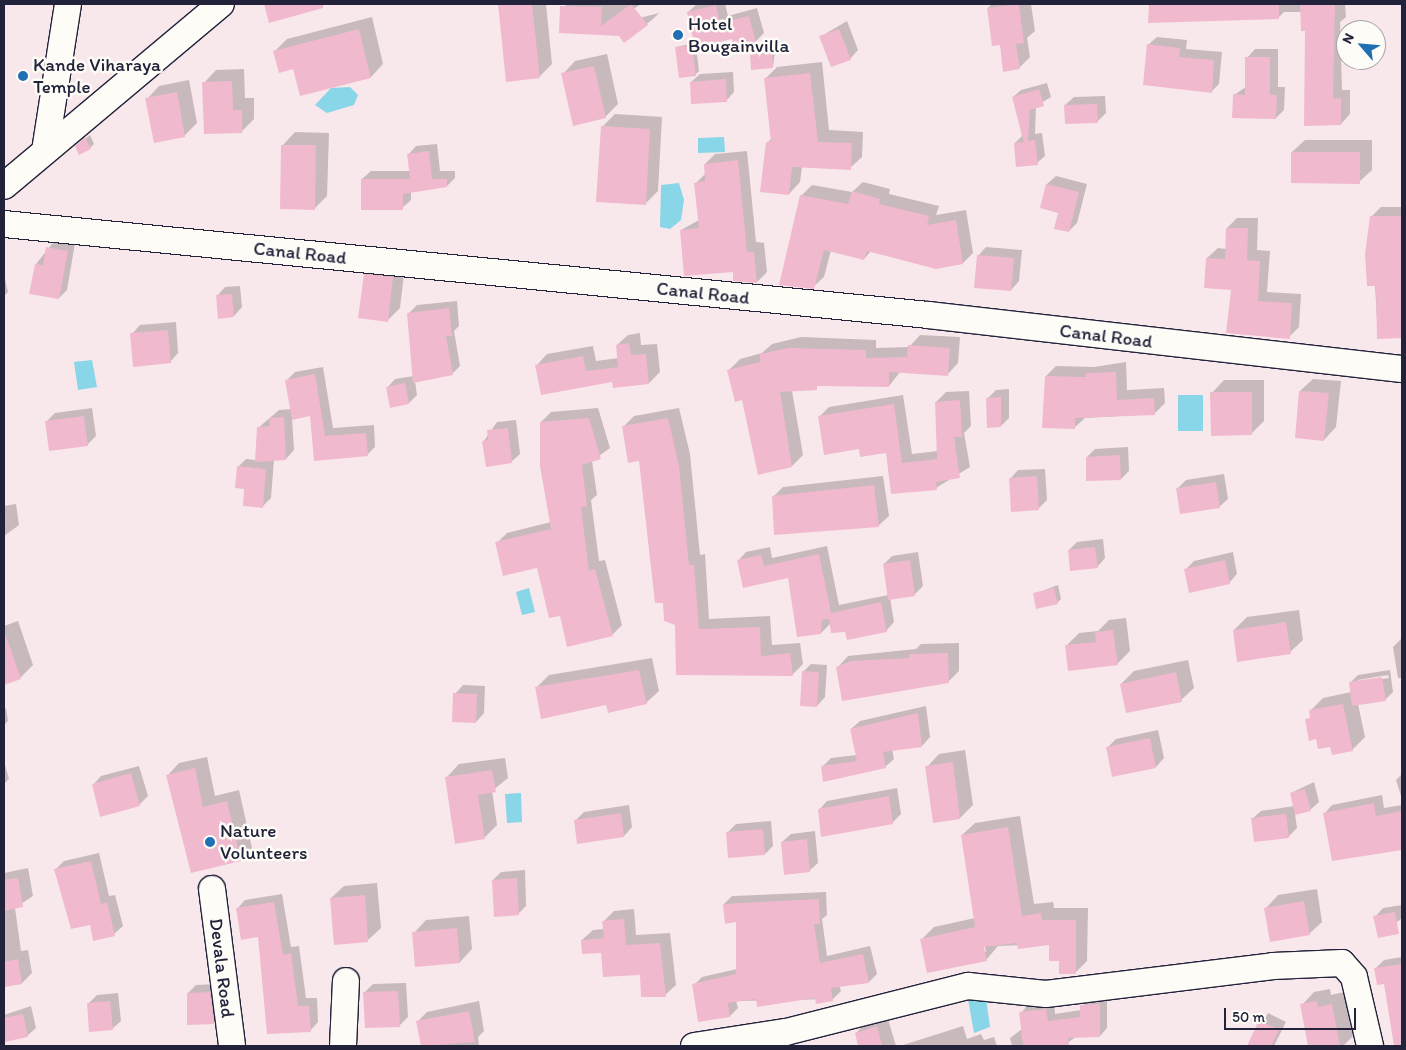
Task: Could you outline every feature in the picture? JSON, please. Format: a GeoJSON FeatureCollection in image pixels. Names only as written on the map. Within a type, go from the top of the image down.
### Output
{"type":"FeatureCollection","features":[{"type":"Feature","properties":{"kind":"street"},"geometry":{"type":"LineString","coordinates":[[46,151],[68,4]]}},
{"type":"Feature","properties":{"kind":"street"},"geometry":{"type":"LineString","coordinates":[[4,186],[221,4]]}},
{"type":"Feature","properties":{"kind":"street","name":"Canal Road"},"geometry":{"type":"LineString","coordinates":[[4,224],[928,314],[1402,369]]}},
{"type":"Feature","properties":{"kind":"street","name":"Devala Road"},"geometry":{"type":"LineString","coordinates":[[212,889],[232,1046]]}},
{"type":"Feature","properties":{"kind":"street"},"geometry":{"type":"LineString","coordinates":[[694,1046],[788,1039],[968,986],[1046,994],[1274,966],[1342,963],[1354,977],[1370,1046]]}},
{"type":"Feature","properties":{"kind":"street"},"geometry":{"type":"LineString","coordinates":[[343,1046],[346,981]]}},
{"type":"Feature","properties":{"kind":"water"},"geometry":{"type":"Polygon","coordinates":[[[350,87],[358,95],[354,105],[327,113],[315,105],[331,88],[350,87]]]}},
{"type":"Feature","properties":{"kind":"water"},"geometry":{"type":"Polygon","coordinates":[[[724,137],[725,152],[698,153],[698,138],[724,137]]]}},
{"type":"Feature","properties":{"kind":"water"},"geometry":{"type":"Polygon","coordinates":[[[679,183],[684,200],[681,220],[670,229],[660,227],[661,185],[679,183]]]}},
{"type":"Feature","properties":{"kind":"water"},"geometry":{"type":"Polygon","coordinates":[[[92,360],[97,387],[78,390],[74,362],[92,360]]]}},
{"type":"Feature","properties":{"kind":"water"},"geometry":{"type":"Polygon","coordinates":[[[1178,395],[1203,395],[1203,431],[1178,431],[1178,395]]]}},
{"type":"Feature","properties":{"kind":"water"},"geometry":{"type":"Polygon","coordinates":[[[529,588],[535,612],[522,615],[516,592],[529,588]]]}},
{"type":"Feature","properties":{"kind":"water"},"geometry":{"type":"Polygon","coordinates":[[[521,793],[522,822],[507,823],[505,794],[521,793]]]}},
{"type":"Feature","properties":{"kind":"water"},"geometry":{"type":"Polygon","coordinates":[[[986,998],[990,1027],[974,1033],[968,999],[986,998]]]}},
{"type":"Feature","properties":{"kind":"building"},"geometry":{"type":"Polygon","coordinates":[[[264,4],[323,4],[323,8],[269,23],[264,4]]]}},
{"type":"Feature","properties":{"kind":"building"},"geometry":{"type":"Polygon","coordinates":[[[498,4],[532,4],[540,78],[506,82],[498,4]]]}},
{"type":"Feature","properties":{"kind":"building"},"geometry":{"type":"Polygon","coordinates":[[[631,4],[648,25],[624,43],[619,36],[559,33],[560,6],[602,7],[601,26],[631,4]]]}},
{"type":"Feature","properties":{"kind":"building"},"geometry":{"type":"Polygon","coordinates":[[[1019,4],[1024,43],[1016,44],[1020,69],[1003,72],[1000,45],[992,46],[987,8],[1019,4]]]}},
{"type":"Feature","properties":{"kind":"building"},"geometry":{"type":"Polygon","coordinates":[[[1149,4],[1279,4],[1279,19],[1148,23],[1149,4]]]}},
{"type":"Feature","properties":{"kind":"building"},"geometry":{"type":"Polygon","coordinates":[[[1300,4],[1335,4],[1333,99],[1341,98],[1341,125],[1304,126],[1305,31],[1301,31],[1300,4]]]}},
{"type":"Feature","properties":{"kind":"building"},"geometry":{"type":"Polygon","coordinates":[[[716,5],[720,23],[749,16],[756,43],[734,49],[732,39],[695,48],[687,12],[716,5]]]}},
{"type":"Feature","properties":{"kind":"building"},"geometry":{"type":"Polygon","coordinates":[[[359,29],[371,78],[300,96],[293,69],[279,73],[273,51],[359,29]]]}},
{"type":"Feature","properties":{"kind":"building"},"geometry":{"type":"Polygon","coordinates":[[[839,29],[851,60],[831,67],[819,36],[839,29]]]}},
{"type":"Feature","properties":{"kind":"building"},"geometry":{"type":"Polygon","coordinates":[[[1147,44],[1180,48],[1179,57],[1214,60],[1212,93],[1143,85],[1147,44]]]}},
{"type":"Feature","properties":{"kind":"building"},"geometry":{"type":"Polygon","coordinates":[[[692,46],[696,76],[679,78],[675,47],[692,46]]]}},
{"type":"Feature","properties":{"kind":"building"},"geometry":{"type":"Polygon","coordinates":[[[772,53],[773,68],[751,70],[750,55],[772,53]]]}},
{"type":"Feature","properties":{"kind":"building"},"geometry":{"type":"Polygon","coordinates":[[[1245,57],[1270,57],[1270,95],[1277,95],[1276,119],[1232,118],[1233,94],[1245,95],[1245,57]]]}},
{"type":"Feature","properties":{"kind":"building"},"geometry":{"type":"Polygon","coordinates":[[[594,66],[606,118],[573,126],[561,73],[594,66]]]}},
{"type":"Feature","properties":{"kind":"building"},"geometry":{"type":"Polygon","coordinates":[[[810,73],[818,142],[852,143],[851,170],[792,167],[789,195],[760,192],[766,142],[771,142],[764,78],[810,73]]]}},
{"type":"Feature","properties":{"kind":"building"},"geometry":{"type":"Polygon","coordinates":[[[726,79],[727,102],[691,104],[690,82],[726,79]]]}},
{"type":"Feature","properties":{"kind":"building"},"geometry":{"type":"Polygon","coordinates":[[[232,81],[233,110],[242,110],[242,133],[204,134],[202,82],[232,81]]]}},
{"type":"Feature","properties":{"kind":"building"},"geometry":{"type":"Polygon","coordinates":[[[1039,89],[1044,106],[1030,110],[1028,141],[1035,140],[1038,165],[1016,167],[1014,143],[1024,142],[1012,97],[1039,89]]]}},
{"type":"Feature","properties":{"kind":"building"},"geometry":{"type":"Polygon","coordinates":[[[177,92],[185,137],[154,143],[145,98],[177,92]]]}},
{"type":"Feature","properties":{"kind":"building"},"geometry":{"type":"Polygon","coordinates":[[[1097,104],[1098,123],[1065,124],[1064,105],[1097,104]]]}},
{"type":"Feature","properties":{"kind":"building"},"geometry":{"type":"Polygon","coordinates":[[[601,126],[650,129],[646,205],[596,202],[601,126]]]}},
{"type":"Feature","properties":{"kind":"building"},"geometry":{"type":"Polygon","coordinates":[[[85,137],[91,149],[79,155],[75,146],[85,137]]]}},
{"type":"Feature","properties":{"kind":"building"},"geometry":{"type":"Polygon","coordinates":[[[281,145],[316,145],[315,210],[280,209],[281,145]]]}},
{"type":"Feature","properties":{"kind":"building"},"geometry":{"type":"Polygon","coordinates":[[[429,151],[432,179],[447,179],[447,187],[403,194],[403,210],[361,210],[361,179],[410,179],[407,154],[429,151]]]}},
{"type":"Feature","properties":{"kind":"building"},"geometry":{"type":"Polygon","coordinates":[[[1291,152],[1360,152],[1360,184],[1291,183],[1291,152]]]}},
{"type":"Feature","properties":{"kind":"building"},"geometry":{"type":"Polygon","coordinates":[[[738,160],[747,252],[754,252],[757,283],[733,281],[733,272],[684,276],[680,230],[699,228],[694,183],[705,181],[704,164],[738,160]]]}},
{"type":"Feature","properties":{"kind":"building"},"geometry":{"type":"Polygon","coordinates":[[[1046,184],[1079,192],[1069,232],[1054,229],[1058,213],[1040,208],[1046,184]]]}},
{"type":"Feature","properties":{"kind":"building"},"geometry":{"type":"Polygon","coordinates":[[[852,191],[880,199],[879,204],[929,216],[927,225],[956,220],[963,264],[936,269],[867,251],[864,260],[824,250],[814,289],[779,285],[800,195],[848,204],[852,191]]]}},
{"type":"Feature","properties":{"kind":"building"},"geometry":{"type":"Polygon","coordinates":[[[1370,216],[1402,216],[1402,338],[1377,339],[1376,286],[1367,286],[1365,254],[1370,216]]]}},
{"type":"Feature","properties":{"kind":"building"},"geometry":{"type":"Polygon","coordinates":[[[1226,228],[1248,228],[1247,260],[1260,261],[1258,301],[1292,303],[1290,339],[1226,333],[1231,290],[1204,288],[1206,258],[1225,259],[1226,228]]]}},
{"type":"Feature","properties":{"kind":"building"},"geometry":{"type":"Polygon","coordinates":[[[46,247],[68,251],[59,299],[29,294],[35,264],[43,265],[46,247]]]}},
{"type":"Feature","properties":{"kind":"building"},"geometry":{"type":"Polygon","coordinates":[[[977,255],[1014,258],[1011,291],[974,288],[977,255]]]}},
{"type":"Feature","properties":{"kind":"building"},"geometry":{"type":"Polygon","coordinates":[[[364,274],[393,277],[388,322],[358,318],[364,274]]]}},
{"type":"Feature","properties":{"kind":"building"},"geometry":{"type":"Polygon","coordinates":[[[232,294],[234,317],[218,319],[216,295],[232,294]]]}},
{"type":"Feature","properties":{"kind":"building"},"geometry":{"type":"Polygon","coordinates":[[[449,308],[452,336],[446,336],[453,375],[413,383],[407,313],[449,308]]]}},
{"type":"Feature","properties":{"kind":"building"},"geometry":{"type":"Polygon","coordinates":[[[168,330],[171,363],[133,367],[130,333],[168,330]]]}},
{"type":"Feature","properties":{"kind":"building"},"geometry":{"type":"Polygon","coordinates":[[[629,343],[631,355],[646,354],[649,384],[613,388],[612,382],[541,395],[535,365],[583,356],[586,371],[618,367],[616,345],[629,343]]]}},
{"type":"Feature","properties":{"kind":"building"},"geometry":{"type":"Polygon","coordinates":[[[908,345],[950,348],[948,376],[889,372],[889,387],[817,386],[817,390],[780,392],[792,467],[758,475],[742,400],[735,402],[727,370],[760,362],[760,354],[789,348],[866,350],[866,358],[907,357],[908,345]]]}},
{"type":"Feature","properties":{"kind":"building"},"geometry":{"type":"Polygon","coordinates":[[[1116,372],[1117,400],[1154,398],[1155,415],[1075,418],[1075,429],[1042,428],[1045,376],[1086,377],[1086,373],[1116,372]]]}},
{"type":"Feature","properties":{"kind":"building"},"geometry":{"type":"Polygon","coordinates":[[[315,374],[325,436],[366,433],[368,456],[314,461],[310,416],[292,420],[285,380],[315,374]]]}},
{"type":"Feature","properties":{"kind":"building"},"geometry":{"type":"Polygon","coordinates":[[[405,383],[409,404],[390,408],[386,387],[405,383]]]}},
{"type":"Feature","properties":{"kind":"building"},"geometry":{"type":"Polygon","coordinates":[[[1299,391],[1329,393],[1324,441],[1295,438],[1299,391]]]}},
{"type":"Feature","properties":{"kind":"building"},"geometry":{"type":"Polygon","coordinates":[[[1210,392],[1252,392],[1252,435],[1211,436],[1210,392]]]}},
{"type":"Feature","properties":{"kind":"building"},"geometry":{"type":"Polygon","coordinates":[[[1001,397],[1001,427],[987,428],[986,398],[1001,397]]]}},
{"type":"Feature","properties":{"kind":"building"},"geometry":{"type":"Polygon","coordinates":[[[960,400],[962,437],[954,437],[960,478],[936,482],[937,490],[891,494],[886,453],[860,457],[859,449],[824,455],[818,416],[894,404],[902,463],[937,459],[935,402],[960,400]]]}},
{"type":"Feature","properties":{"kind":"building"},"geometry":{"type":"Polygon","coordinates":[[[84,416],[88,446],[49,451],[45,421],[84,416]]]}},
{"type":"Feature","properties":{"kind":"building"},"geometry":{"type":"Polygon","coordinates":[[[284,417],[286,460],[255,462],[257,427],[270,426],[269,418],[284,417]]]}},
{"type":"Feature","properties":{"kind":"building"},"geometry":{"type":"Polygon","coordinates":[[[589,418],[601,459],[582,465],[587,506],[581,507],[589,571],[595,569],[613,636],[567,647],[560,616],[549,618],[537,568],[503,576],[495,542],[551,529],[540,466],[540,422],[589,418]]]}},
{"type":"Feature","properties":{"kind":"building"},"geometry":{"type":"Polygon","coordinates":[[[668,418],[679,466],[689,565],[694,565],[699,629],[760,627],[761,656],[790,653],[793,676],[676,675],[675,625],[664,621],[663,603],[655,603],[639,461],[628,463],[622,426],[668,418]]]}},
{"type":"Feature","properties":{"kind":"building"},"geometry":{"type":"Polygon","coordinates":[[[508,428],[512,463],[486,467],[482,441],[488,440],[487,430],[508,428]]]}},
{"type":"Feature","properties":{"kind":"building"},"geometry":{"type":"Polygon","coordinates":[[[1120,455],[1121,480],[1086,481],[1086,457],[1120,455]]]}},
{"type":"Feature","properties":{"kind":"building"},"geometry":{"type":"Polygon","coordinates":[[[237,466],[266,469],[263,508],[243,506],[244,489],[235,488],[237,466]]]}},
{"type":"Feature","properties":{"kind":"building"},"geometry":{"type":"Polygon","coordinates":[[[1037,476],[1039,510],[1011,512],[1009,478],[1037,476]]]}},
{"type":"Feature","properties":{"kind":"building"},"geometry":{"type":"Polygon","coordinates":[[[1216,482],[1220,508],[1180,514],[1176,488],[1216,482]]]}},
{"type":"Feature","properties":{"kind":"building"},"geometry":{"type":"Polygon","coordinates":[[[874,485],[879,527],[774,535],[772,496],[874,485]]]}},
{"type":"Feature","properties":{"kind":"building"},"geometry":{"type":"Polygon","coordinates":[[[1095,547],[1098,568],[1070,571],[1068,550],[1095,547]]]}},
{"type":"Feature","properties":{"kind":"building"},"geometry":{"type":"Polygon","coordinates":[[[819,554],[831,613],[881,602],[887,632],[847,640],[845,632],[831,633],[829,619],[822,620],[821,634],[797,637],[788,578],[743,588],[737,560],[761,555],[764,566],[819,554]]]}},
{"type":"Feature","properties":{"kind":"building"},"geometry":{"type":"Polygon","coordinates":[[[910,560],[915,596],[888,600],[883,564],[910,560]]]}},
{"type":"Feature","properties":{"kind":"building"},"geometry":{"type":"Polygon","coordinates":[[[1225,560],[1230,584],[1189,593],[1184,569],[1225,560]]]}},
{"type":"Feature","properties":{"kind":"building"},"geometry":{"type":"Polygon","coordinates":[[[1054,588],[1058,604],[1036,609],[1033,593],[1054,588]]]}},
{"type":"Feature","properties":{"kind":"building"},"geometry":{"type":"Polygon","coordinates":[[[1286,622],[1291,654],[1237,662],[1233,630],[1286,622]]]}},
{"type":"Feature","properties":{"kind":"building"},"geometry":{"type":"Polygon","coordinates":[[[1113,630],[1118,665],[1068,671],[1065,645],[1096,642],[1095,632],[1113,630]]]}},
{"type":"Feature","properties":{"kind":"building"},"geometry":{"type":"Polygon","coordinates":[[[6,636],[21,679],[4,685],[4,637],[6,636]]]}},
{"type":"Feature","properties":{"kind":"building"},"geometry":{"type":"Polygon","coordinates":[[[948,653],[949,683],[842,701],[836,667],[851,661],[909,658],[909,654],[948,653]]]}},
{"type":"Feature","properties":{"kind":"building"},"geometry":{"type":"Polygon","coordinates":[[[639,670],[647,704],[608,713],[606,705],[541,719],[535,687],[639,670]]]}},
{"type":"Feature","properties":{"kind":"building"},"geometry":{"type":"Polygon","coordinates":[[[802,671],[819,672],[817,707],[800,706],[802,671]]]}},
{"type":"Feature","properties":{"kind":"building"},"geometry":{"type":"Polygon","coordinates":[[[1176,672],[1182,702],[1126,713],[1120,684],[1176,672]]]}},
{"type":"Feature","properties":{"kind":"building"},"geometry":{"type":"Polygon","coordinates":[[[1382,677],[1386,701],[1352,706],[1349,682],[1382,677]]]}},
{"type":"Feature","properties":{"kind":"building"},"geometry":{"type":"Polygon","coordinates":[[[453,693],[477,694],[476,723],[452,722],[453,693]]]}},
{"type":"Feature","properties":{"kind":"building"},"geometry":{"type":"Polygon","coordinates":[[[1343,704],[1353,751],[1332,755],[1330,747],[1318,749],[1316,739],[1309,741],[1305,719],[1310,718],[1309,710],[1343,704]]]}},
{"type":"Feature","properties":{"kind":"building"},"geometry":{"type":"Polygon","coordinates":[[[918,713],[922,747],[883,752],[886,768],[823,782],[821,766],[857,761],[850,729],[918,713]]]}},
{"type":"Feature","properties":{"kind":"building"},"geometry":{"type":"Polygon","coordinates":[[[1150,738],[1156,768],[1112,777],[1106,747],[1150,738]]]}},
{"type":"Feature","properties":{"kind":"building"},"geometry":{"type":"Polygon","coordinates":[[[953,762],[960,819],[933,823],[925,766],[953,762]]]}},
{"type":"Feature","properties":{"kind":"building","name":"Nature Volunteers"},"geometry":{"type":"Polygon","coordinates":[[[195,768],[203,807],[227,801],[241,861],[191,873],[166,775],[195,768]]]}},
{"type":"Feature","properties":{"kind":"building"},"geometry":{"type":"Polygon","coordinates":[[[492,770],[496,792],[478,795],[485,839],[455,844],[445,777],[492,770]]]}},
{"type":"Feature","properties":{"kind":"building"},"geometry":{"type":"Polygon","coordinates":[[[131,773],[140,806],[100,817],[92,784],[131,773]]]}},
{"type":"Feature","properties":{"kind":"building"},"geometry":{"type":"Polygon","coordinates":[[[1305,789],[1311,811],[1295,815],[1290,793],[1305,789]]]}},
{"type":"Feature","properties":{"kind":"building"},"geometry":{"type":"Polygon","coordinates":[[[889,796],[893,824],[821,837],[818,809],[889,796]]]}},
{"type":"Feature","properties":{"kind":"building"},"geometry":{"type":"Polygon","coordinates":[[[1374,803],[1376,816],[1402,811],[1402,850],[1332,861],[1323,813],[1374,803]]]}},
{"type":"Feature","properties":{"kind":"building"},"geometry":{"type":"Polygon","coordinates":[[[621,813],[624,837],[577,844],[574,820],[621,813]]]}},
{"type":"Feature","properties":{"kind":"building"},"geometry":{"type":"Polygon","coordinates":[[[1286,814],[1289,838],[1254,842],[1251,818],[1286,814]]]}},
{"type":"Feature","properties":{"kind":"building"},"geometry":{"type":"Polygon","coordinates":[[[1008,827],[1022,916],[1041,913],[1042,920],[1076,920],[1076,974],[1059,974],[1059,961],[1049,961],[1049,945],[1018,949],[1017,943],[984,947],[987,961],[927,973],[920,939],[975,927],[961,835],[1008,827]]]}},
{"type":"Feature","properties":{"kind":"building"},"geometry":{"type":"Polygon","coordinates":[[[763,829],[765,855],[728,858],[726,832],[763,829]]]}},
{"type":"Feature","properties":{"kind":"building"},"geometry":{"type":"Polygon","coordinates":[[[807,839],[810,872],[784,875],[781,842],[807,839]]]}},
{"type":"Feature","properties":{"kind":"building"},"geometry":{"type":"Polygon","coordinates":[[[91,861],[101,904],[107,902],[115,936],[93,941],[90,925],[71,929],[54,869],[91,861]]]}},
{"type":"Feature","properties":{"kind":"building"},"geometry":{"type":"Polygon","coordinates":[[[18,878],[23,907],[4,911],[4,880],[18,878]]]}},
{"type":"Feature","properties":{"kind":"building"},"geometry":{"type":"Polygon","coordinates":[[[517,878],[519,915],[494,917],[492,880],[517,878]]]}},
{"type":"Feature","properties":{"kind":"building"},"geometry":{"type":"Polygon","coordinates":[[[365,895],[368,942],[334,945],[330,898],[365,895]]]}},
{"type":"Feature","properties":{"kind":"building"},"geometry":{"type":"Polygon","coordinates":[[[819,899],[820,924],[814,924],[820,963],[863,954],[869,983],[831,988],[833,1001],[816,1004],[815,998],[757,1007],[756,999],[728,1003],[730,1017],[698,1022],[692,984],[736,974],[736,922],[725,924],[723,904],[819,899]]]}},
{"type":"Feature","properties":{"kind":"building"},"geometry":{"type":"Polygon","coordinates":[[[1304,901],[1310,935],[1270,942],[1264,908],[1304,901]]]}},
{"type":"Feature","properties":{"kind":"building"},"geometry":{"type":"Polygon","coordinates":[[[274,902],[283,955],[291,953],[298,1006],[309,1006],[311,1032],[267,1034],[258,937],[241,940],[236,908],[274,902]]]}},
{"type":"Feature","properties":{"kind":"building"},"geometry":{"type":"Polygon","coordinates":[[[1395,912],[1399,934],[1378,938],[1373,916],[1395,912]]]}},
{"type":"Feature","properties":{"kind":"building"},"geometry":{"type":"Polygon","coordinates":[[[624,919],[626,945],[660,943],[666,997],[641,997],[640,975],[603,977],[601,953],[582,954],[581,940],[604,938],[602,921],[624,919]]]}},
{"type":"Feature","properties":{"kind":"building"},"geometry":{"type":"Polygon","coordinates":[[[457,928],[460,963],[415,967],[412,932],[457,928]]]}},
{"type":"Feature","properties":{"kind":"building"},"geometry":{"type":"Polygon","coordinates":[[[18,959],[22,984],[4,987],[4,962],[18,959]]]}},
{"type":"Feature","properties":{"kind":"building"},"geometry":{"type":"Polygon","coordinates":[[[1402,964],[1402,1046],[1394,1046],[1384,984],[1377,985],[1374,968],[1402,964]]]}},
{"type":"Feature","properties":{"kind":"building"},"geometry":{"type":"Polygon","coordinates":[[[398,991],[400,1027],[365,1028],[363,992],[398,991]]]}},
{"type":"Feature","properties":{"kind":"building"},"geometry":{"type":"Polygon","coordinates":[[[210,992],[214,1024],[187,1025],[187,993],[210,992]]]}},
{"type":"Feature","properties":{"kind":"building"},"geometry":{"type":"Polygon","coordinates":[[[110,1001],[113,1030],[89,1032],[87,1003],[110,1001]]]}},
{"type":"Feature","properties":{"kind":"building"},"geometry":{"type":"Polygon","coordinates":[[[1317,1001],[1318,1007],[1332,1004],[1340,1046],[1308,1046],[1300,1004],[1317,1001]]]}},
{"type":"Feature","properties":{"kind":"building"},"geometry":{"type":"Polygon","coordinates":[[[1100,1004],[1100,1037],[1068,1038],[1069,1046],[1023,1046],[1019,1012],[1046,1009],[1048,1021],[1080,1017],[1080,1005],[1100,1004]]]}},
{"type":"Feature","properties":{"kind":"building"},"geometry":{"type":"Polygon","coordinates":[[[469,1011],[475,1042],[421,1046],[416,1021],[469,1011]]]}},
{"type":"Feature","properties":{"kind":"building"},"geometry":{"type":"Polygon","coordinates":[[[23,1014],[28,1037],[4,1042],[4,1018],[23,1014]]]}},
{"type":"Feature","properties":{"kind":"building"},"geometry":{"type":"Polygon","coordinates":[[[1259,1020],[1279,1030],[1271,1046],[1247,1046],[1259,1020]]]}},
{"type":"Feature","properties":{"kind":"building"},"geometry":{"type":"Polygon","coordinates":[[[877,1026],[882,1046],[858,1046],[855,1033],[877,1026]]]}},
{"type":"Feature","properties":{"kind":"place","name":"Hotel Bougainvilla"},"geometry":{"type":"Point","coordinates":[678,35]}},
{"type":"Feature","properties":{"kind":"place","name":"Kande Viharaya Temple"},"geometry":{"type":"Point","coordinates":[23,76]}},
{"type":"Feature","properties":{"kind":"place","name":"Nature Volunteers"},"geometry":{"type":"Point","coordinates":[210,842]}}]}
